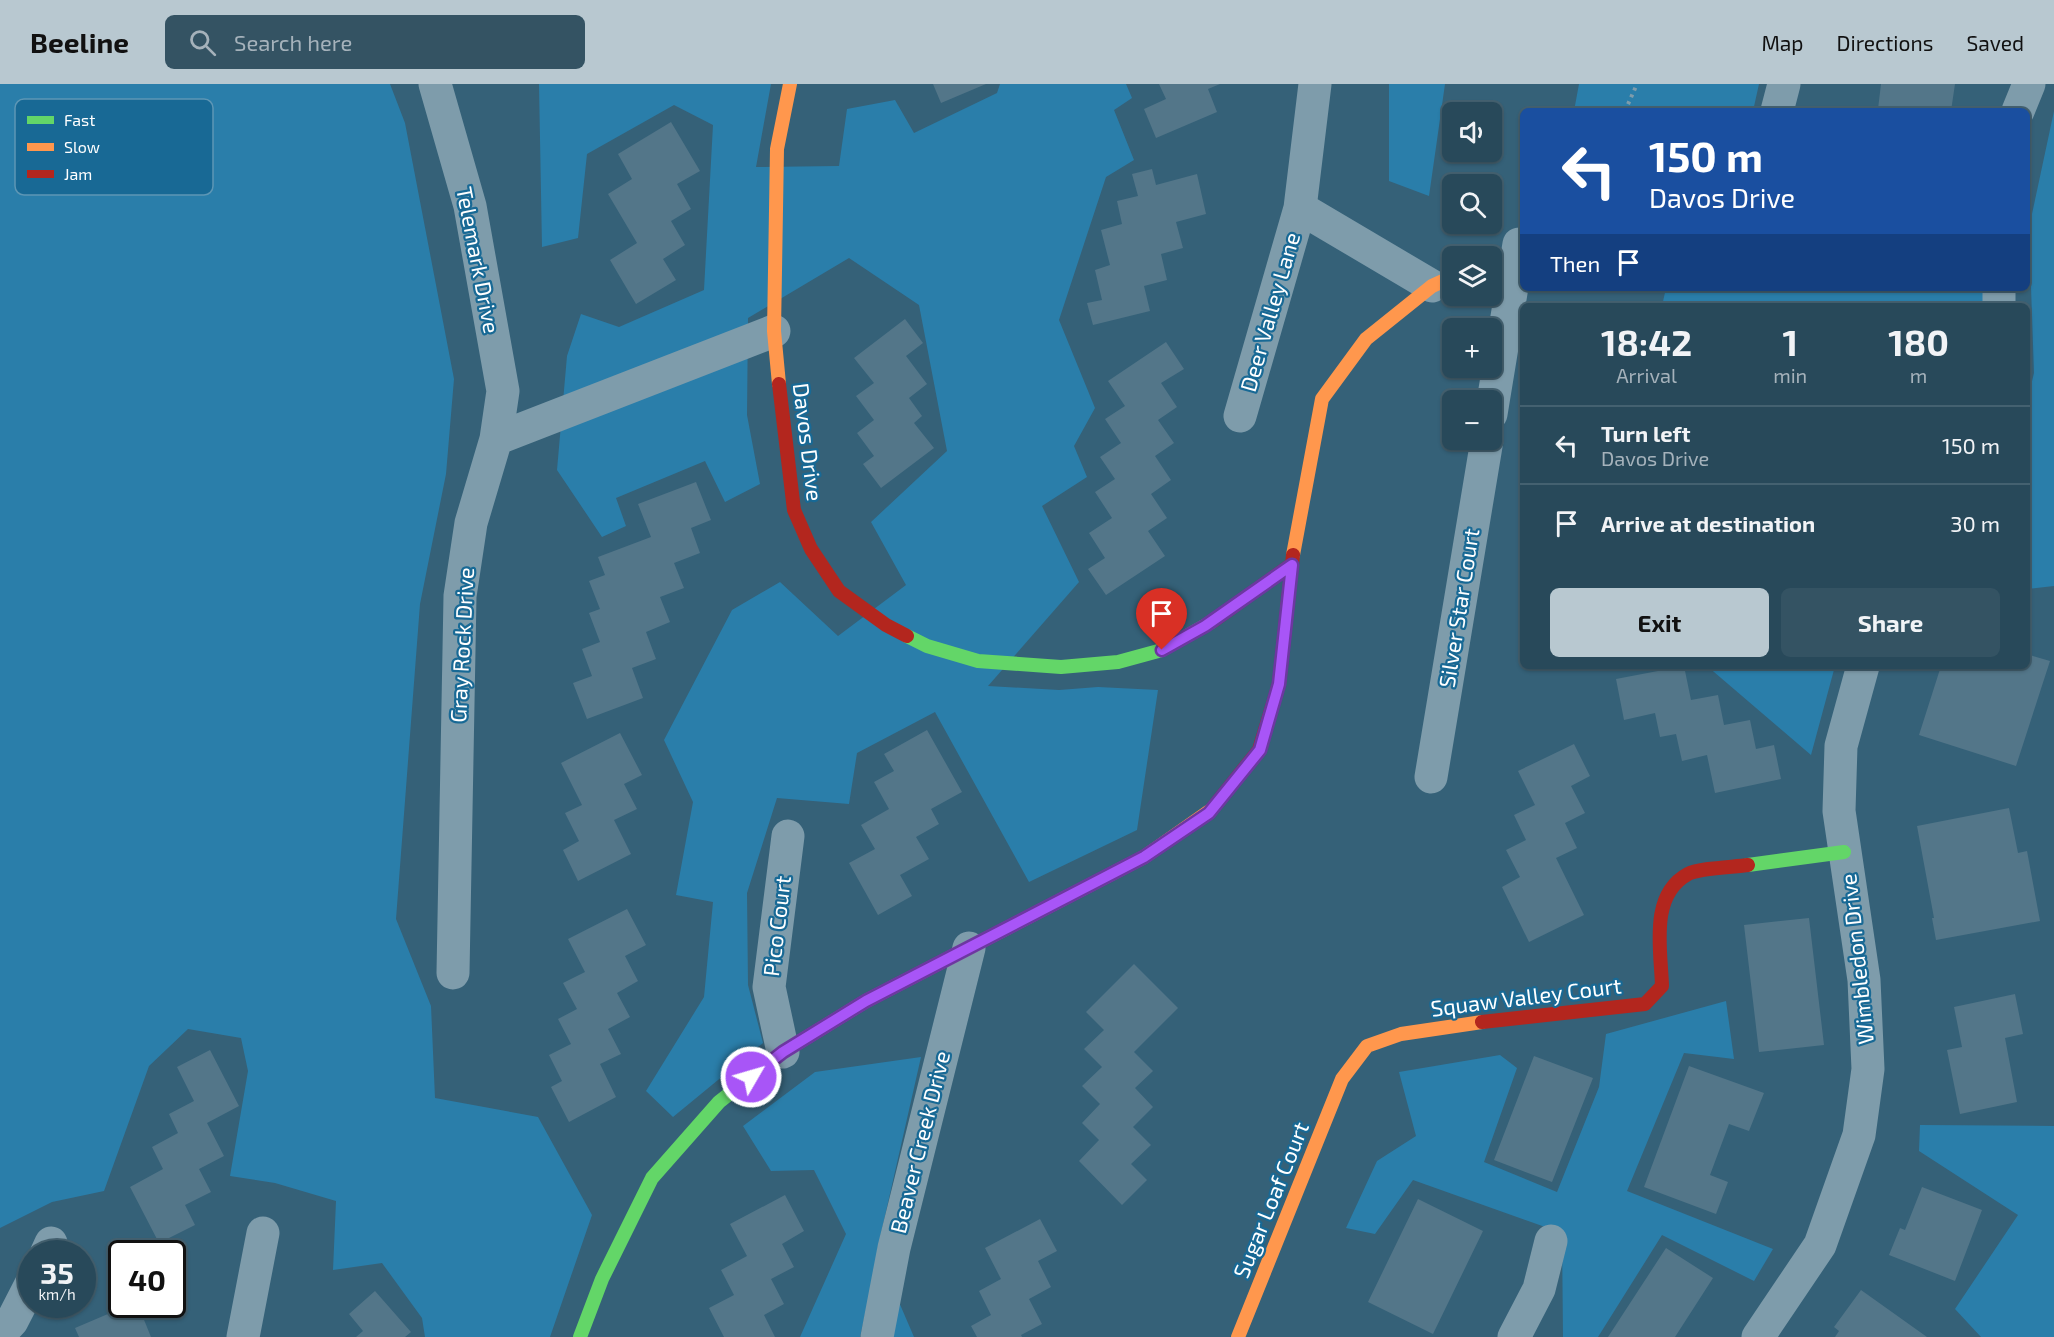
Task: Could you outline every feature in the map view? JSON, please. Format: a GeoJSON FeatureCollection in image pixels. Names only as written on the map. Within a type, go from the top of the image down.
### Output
{"type":"FeatureCollection","features":[{"type":"Feature","properties":{"kind":"street","name":"Telemark Drive"},"geometry":{"type":"LineString","coordinates":[[435,84],[470,206],[503,391],[496,439]]}},
{"type":"Feature","properties":{"kind":"street","name":"Davos Drive"},"geometry":{"type":"LineString","coordinates":[[790,84],[777,149],[774,331],[794,510],[811,549],[839,591],[886,625],[927,646],[978,661],[1061,667],[1118,662],[1162,650],[1205,626],[1292,565]]}},
{"type":"Feature","properties":{"kind":"street","name":"Deer Valley Lane"},"geometry":{"type":"LineString","coordinates":[[1240,416],[1300,208],[1315,84]]}},
{"type":"Feature","properties":{"kind":"street"},"geometry":{"type":"LineString","coordinates":[[1779,108],[1784,84]]}},
{"type":"Feature","properties":{"kind":"street"},"geometry":{"type":"LineString","coordinates":[[2019,108],[2029,84]]}},
{"type":"Feature","properties":{"kind":"street","name":"Deer Valley Lane"},"geometry":{"type":"LineString","coordinates":[[1300,208],[1442,282]]}},
{"type":"Feature","properties":{"kind":"street"},"geometry":{"type":"LineString","coordinates":[[1494,390],[1511,249]]}},
{"type":"Feature","properties":{"kind":"street"},"geometry":{"type":"LineString","coordinates":[[580,1337],[602,1279],[652,1178],[719,1102],[783,1052],[866,1001],[1144,857],[1209,813],[1260,750],[1279,684],[1292,565],[1322,399],[1366,339],[1442,282]]}},
{"type":"Feature","properties":{"kind":"street"},"geometry":{"type":"LineString","coordinates":[[496,439],[774,331]]}},
{"type":"Feature","properties":{"kind":"street","name":"Gray Rock Drive"},"geometry":{"type":"LineString","coordinates":[[453,972],[460,596],[471,523],[496,439]]}},
{"type":"Feature","properties":{"kind":"street","name":"Silver Star Court"},"geometry":{"type":"LineString","coordinates":[[1431,777],[1485,450]]}},
{"type":"Feature","properties":{"kind":"street","name":"Wimbledon Drive"},"geometry":{"type":"LineString","coordinates":[[1758,1337],[1820,1245],[1859,1135],[1868,1069],[1864,980],[1839,812],[1841,746],[1862,669]]}},
{"type":"Feature","properties":{"kind":"street","name":"Pico Court"},"geometry":{"type":"LineString","coordinates":[[783,1052],[768,987],[788,836]]}},
{"type":"Feature","properties":{"kind":"street","name":"Squaw Valley Court"},"geometry":{"type":"LineString","coordinates":[[1342,1080],[1367,1046],[1401,1034],[1482,1022],[1645,1004],[1662,986],[1660,914],[1670,888],[1689,873],[1844,852]]}},
{"type":"Feature","properties":{"kind":"street","name":"Beaver Creek Drive"},"geometry":{"type":"LineString","coordinates":[[877,1337],[894,1248],[969,948]]}},
{"type":"Feature","properties":{"kind":"street","name":"Sugar Loaf Court"},"geometry":{"type":"LineString","coordinates":[[1238,1337],[1342,1080]]}},
{"type":"Feature","properties":{"kind":"street"},"geometry":{"type":"LineString","coordinates":[[243,1337],[263,1233]]}},
{"type":"Feature","properties":{"kind":"street"},"geometry":{"type":"LineString","coordinates":[[1514,1337],[1539,1289],[1551,1241]]}},
{"type":"Feature","properties":{"kind":"street"},"geometry":{"type":"LineString","coordinates":[[0,1334],[12,1321],[18,1309]]}},
{"type":"Feature","properties":{"kind":"path"},"geometry":{"type":"LineString","coordinates":[[1626,108],[1637,84]]}},
{"type":"Feature","properties":{"kind":"shaded area"},"geometry":{"type":"Polygon","coordinates":[[[0,84],[390,84],[405,123],[454,379],[446,474],[420,604],[396,919],[431,1006],[435,1098],[538,1117],[592,1215],[550,1337],[425,1337],[422,1318],[382,1263],[333,1270],[336,1201],[275,1183],[230,1176],[248,1071],[241,1038],[188,1029],[149,1066],[104,1191],[52,1202],[0,1228],[0,84]]]}},
{"type":"Feature","properties":{"kind":"shaded area"},"geometry":{"type":"Polygon","coordinates":[[[539,84],[771,84],[756,167],[839,166],[847,109],[895,100],[914,133],[997,93],[1000,84],[1126,84],[1132,98],[1114,110],[1134,160],[1106,177],[1059,320],[1095,408],[1074,446],[1087,477],[1042,506],[1079,582],[988,686],[1059,690],[1098,687],[1158,690],[1137,830],[1029,882],[935,712],[857,753],[849,804],[777,798],[747,893],[748,985],[763,1043],[673,1117],[646,1091],[704,997],[713,902],[676,895],[693,802],[664,740],[732,610],[780,582],[838,636],[906,585],[871,522],[947,451],[919,305],[849,258],[748,318],[747,415],[760,484],[725,502],[705,461],[616,498],[626,526],[602,537],[557,470],[567,356],[581,314],[619,327],[704,290],[713,125],[674,105],[587,154],[578,238],[542,247],[539,84]]]}},
{"type":"Feature","properties":{"kind":"shaded area"},"geometry":{"type":"Polygon","coordinates":[[[1389,84],[1445,84],[1429,196],[1389,181],[1389,84]]]}},
{"type":"Feature","properties":{"kind":"shaded area"},"geometry":{"type":"Polygon","coordinates":[[[1579,84],[1759,84],[1754,108],[1575,108],[1579,84]]]}},
{"type":"Feature","properties":{"kind":"shaded area"},"geometry":{"type":"Polygon","coordinates":[[[2054,111],[2054,586],[2030,589],[2030,390],[2034,373],[2030,223],[2054,111]]]}},
{"type":"Feature","properties":{"kind":"shaded area"},"geometry":{"type":"Polygon","coordinates":[[[1665,291],[1983,291],[1983,303],[1663,303],[1665,291]]]}},
{"type":"Feature","properties":{"kind":"shaded area"},"geometry":{"type":"Polygon","coordinates":[[[1711,669],[1834,669],[1811,755],[1711,669]]]}},
{"type":"Feature","properties":{"kind":"shaded area"},"geometry":{"type":"Polygon","coordinates":[[[1726,1001],[1734,1059],[1684,1053],[1627,1191],[1773,1249],[1754,1281],[1662,1235],[1598,1337],[1563,1337],[1562,1233],[1413,1180],[1375,1234],[1346,1228],[1377,1161],[1416,1136],[1399,1072],[1500,1055],[1517,1068],[1484,1162],[1557,1192],[1599,1087],[1606,1034],[1726,1001]]]}},
{"type":"Feature","properties":{"kind":"shaded area"},"geometry":{"type":"Polygon","coordinates":[[[921,1057],[877,1251],[914,1337],[882,1337],[867,1305],[860,1337],[800,1337],[846,1234],[814,1170],[771,1171],[743,1126],[815,1072],[921,1057]]]}},
{"type":"Feature","properties":{"kind":"shaded area"},"geometry":{"type":"Polygon","coordinates":[[[1920,1125],[2054,1126],[2054,1337],[1981,1337],[1955,1309],[2018,1215],[1919,1151],[1920,1125]]]}},
{"type":"Feature","properties":{"kind":"building"},"geometry":{"type":"Polygon","coordinates":[[[933,84],[986,84],[941,103],[933,84]]]}},
{"type":"Feature","properties":{"kind":"building"},"geometry":{"type":"Polygon","coordinates":[[[1159,84],[1220,84],[1208,89],[1217,112],[1156,138],[1144,109],[1166,99],[1159,84]]]}},
{"type":"Feature","properties":{"kind":"building"},"geometry":{"type":"Polygon","coordinates":[[[1881,84],[1955,84],[1951,108],[1878,108],[1881,84]]]}},
{"type":"Feature","properties":{"kind":"building"},"geometry":{"type":"Polygon","coordinates":[[[671,122],[700,171],[677,184],[691,209],[671,221],[685,245],[663,259],[676,280],[636,304],[610,260],[637,243],[608,194],[632,179],[618,154],[671,122]]]}},
{"type":"Feature","properties":{"kind":"building"},"geometry":{"type":"Polygon","coordinates":[[[1152,169],[1156,185],[1197,174],[1206,214],[1176,222],[1183,248],[1161,254],[1167,280],[1144,286],[1150,311],[1093,325],[1087,303],[1102,300],[1095,270],[1110,265],[1101,230],[1122,224],[1117,201],[1138,196],[1132,174],[1152,169]]]}},
{"type":"Feature","properties":{"kind":"building"},"geometry":{"type":"Polygon","coordinates":[[[905,319],[923,343],[906,356],[927,384],[909,398],[922,416],[914,423],[934,448],[881,488],[863,464],[874,456],[857,433],[874,420],[856,396],[874,383],[854,358],[905,319]]]}},
{"type":"Feature","properties":{"kind":"building"},"geometry":{"type":"Polygon","coordinates":[[[1166,342],[1184,369],[1161,383],[1177,407],[1158,420],[1174,443],[1155,456],[1171,480],[1151,494],[1167,518],[1148,531],[1165,556],[1106,595],[1088,569],[1105,558],[1089,533],[1112,518],[1095,492],[1115,479],[1100,457],[1121,443],[1105,419],[1125,406],[1108,381],[1166,342]]]}},
{"type":"Feature","properties":{"kind":"building"},"geometry":{"type":"Polygon","coordinates":[[[696,482],[711,520],[691,528],[700,553],[674,563],[684,588],[660,597],[670,622],[646,632],[656,659],[632,668],[643,698],[587,719],[573,683],[592,676],[582,649],[600,642],[589,613],[600,609],[589,581],[605,575],[598,557],[651,537],[638,504],[696,482]]]}},
{"type":"Feature","properties":{"kind":"building"},"geometry":{"type":"Polygon","coordinates":[[[2030,655],[2050,661],[2016,766],[1919,735],[1940,669],[2030,669],[2030,655]]]}},
{"type":"Feature","properties":{"kind":"building"},"geometry":{"type":"Polygon","coordinates":[[[1668,669],[1685,669],[1691,700],[1718,695],[1724,725],[1750,720],[1756,749],[1774,745],[1781,779],[1715,793],[1707,755],[1682,761],[1676,734],[1660,737],[1655,713],[1624,720],[1616,679],[1668,669]]]}},
{"type":"Feature","properties":{"kind":"building"},"geometry":{"type":"Polygon","coordinates":[[[927,730],[962,792],[931,809],[939,824],[916,837],[929,859],[900,875],[912,896],[878,915],[849,863],[875,849],[861,825],[889,809],[874,782],[894,771],[884,754],[927,730]]]}},
{"type":"Feature","properties":{"kind":"building"},"geometry":{"type":"Polygon","coordinates":[[[620,733],[642,775],[624,784],[637,809],[614,820],[631,854],[578,881],[563,850],[579,841],[565,813],[582,805],[561,763],[620,733]]]}},
{"type":"Feature","properties":{"kind":"building"},"geometry":{"type":"Polygon","coordinates":[[[1574,744],[1590,776],[1571,786],[1585,813],[1565,823],[1577,848],[1556,858],[1584,915],[1529,942],[1502,887],[1520,877],[1506,850],[1526,840],[1514,815],[1535,805],[1518,771],[1574,744]]]}},
{"type":"Feature","properties":{"kind":"building"},"geometry":{"type":"Polygon","coordinates":[[[2009,808],[2018,853],[2027,851],[2040,921],[1936,940],[1917,826],[2009,808]]]}},
{"type":"Feature","properties":{"kind":"building"},"geometry":{"type":"Polygon","coordinates":[[[627,909],[646,945],[625,956],[638,981],[617,993],[630,1017],[608,1029],[621,1054],[600,1064],[616,1097],[569,1122],[551,1087],[562,1081],[549,1055],[571,1044],[558,1019],[577,1009],[563,983],[585,972],[568,939],[627,909]]]}},
{"type":"Feature","properties":{"kind":"building"},"geometry":{"type":"Polygon","coordinates":[[[1809,918],[1824,1045],[1759,1052],[1744,925],[1809,918]]]}},
{"type":"Feature","properties":{"kind":"building"},"geometry":{"type":"Polygon","coordinates":[[[1134,964],[1178,1008],[1134,1052],[1153,1071],[1135,1088],[1153,1107],[1133,1127],[1151,1145],[1131,1164],[1147,1180],[1122,1205],[1079,1161],[1099,1140],[1082,1123],[1100,1104],[1082,1086],[1102,1067],[1084,1049],[1104,1030],[1086,1012],[1134,964]]]}},
{"type":"Feature","properties":{"kind":"building"},"geometry":{"type":"Polygon","coordinates":[[[2015,994],[2023,1034],[2005,1038],[2017,1102],[1960,1114],[1947,1050],[1962,1047],[1954,1007],[2015,994]]]}},
{"type":"Feature","properties":{"kind":"building"},"geometry":{"type":"Polygon","coordinates":[[[210,1050],[239,1106],[207,1123],[224,1156],[199,1169],[211,1192],[185,1205],[195,1225],[165,1240],[157,1240],[130,1187],[163,1169],[152,1147],[178,1133],[169,1114],[194,1101],[177,1067],[210,1050]]]}},
{"type":"Feature","properties":{"kind":"building"},"geometry":{"type":"Polygon","coordinates":[[[1534,1056],[1593,1078],[1552,1182],[1494,1160],[1534,1056]]]}},
{"type":"Feature","properties":{"kind":"building"},"geometry":{"type":"Polygon","coordinates":[[[1689,1066],[1764,1093],[1749,1131],[1729,1124],[1710,1175],[1728,1182],[1716,1214],[1644,1187],[1689,1066]]]}},
{"type":"Feature","properties":{"kind":"building"},"geometry":{"type":"Polygon","coordinates":[[[1922,1187],[1982,1210],[1955,1281],[1889,1255],[1900,1228],[1905,1230],[1922,1187]]]}},
{"type":"Feature","properties":{"kind":"building"},"geometry":{"type":"Polygon","coordinates":[[[785,1195],[804,1231],[782,1244],[794,1267],[771,1279],[784,1304],[764,1315],[775,1337],[724,1337],[709,1308],[734,1295],[721,1270],[747,1256],[730,1224],[785,1195]]]}},
{"type":"Feature","properties":{"kind":"building"},"geometry":{"type":"Polygon","coordinates":[[[1418,1199],[1483,1231],[1433,1334],[1368,1302],[1418,1199]]]}},
{"type":"Feature","properties":{"kind":"building"},"geometry":{"type":"Polygon","coordinates":[[[1040,1219],[1057,1251],[1038,1261],[1051,1287],[1029,1299],[1042,1324],[1021,1335],[1022,1337],[977,1337],[971,1326],[991,1315],[979,1291],[1001,1279],[985,1248],[1040,1219]]]}},
{"type":"Feature","properties":{"kind":"building"},"geometry":{"type":"Polygon","coordinates":[[[1666,1248],[1713,1278],[1675,1337],[1608,1337],[1666,1248]]]}},
{"type":"Feature","properties":{"kind":"building"},"geometry":{"type":"Polygon","coordinates":[[[1861,1290],[1927,1337],[1835,1337],[1839,1331],[1834,1327],[1861,1290]]]}},
{"type":"Feature","properties":{"kind":"building"},"geometry":{"type":"Polygon","coordinates":[[[375,1291],[411,1332],[405,1337],[356,1337],[363,1331],[349,1314],[375,1291]]]}},
{"type":"Feature","properties":{"kind":"building"},"geometry":{"type":"Polygon","coordinates":[[[108,1314],[108,1318],[143,1318],[151,1337],[79,1337],[75,1328],[108,1314]]]}},
{"type":"Feature","properties":{"kind":"traffic: fast"},"geometry":{"type":"LineString","coordinates":[[907,636],[927,646],[978,661],[1061,667],[1118,662],[1162,650],[1213,621]]}},
{"type":"Feature","properties":{"kind":"traffic: fast"},"geometry":{"type":"LineString","coordinates":[[1748,865],[1844,852]]}},
{"type":"Feature","properties":{"kind":"traffic: fast"},"geometry":{"type":"LineString","coordinates":[[580,1337],[602,1279],[652,1178],[719,1102],[758,1071]]}},
{"type":"Feature","properties":{"kind":"traffic: slow"},"geometry":{"type":"LineString","coordinates":[[779,384],[774,331],[777,149],[790,84]]}},
{"type":"Feature","properties":{"kind":"traffic: slow"},"geometry":{"type":"LineString","coordinates":[[1293,555],[1322,399],[1366,339],[1432,286],[1442,282]]}},
{"type":"Feature","properties":{"kind":"traffic: slow"},"geometry":{"type":"LineString","coordinates":[[758,1071],[783,1052],[866,1001],[1144,857],[1211,810]]}},
{"type":"Feature","properties":{"kind":"traffic: slow"},"geometry":{"type":"LineString","coordinates":[[1238,1337],[1342,1079],[1367,1046],[1401,1034],[1482,1022]]}},
{"type":"Feature","properties":{"kind":"traffic: jam"},"geometry":{"type":"LineString","coordinates":[[779,384],[794,510],[811,549],[839,591],[886,625],[907,636]]}},
{"type":"Feature","properties":{"kind":"traffic: jam"},"geometry":{"type":"LineString","coordinates":[[1211,810],[1259,750],[1279,684],[1293,555]]}},
{"type":"Feature","properties":{"kind":"traffic: jam"},"geometry":{"type":"LineString","coordinates":[[1213,621],[1291,565]]}},
{"type":"Feature","properties":{"kind":"traffic: jam"},"geometry":{"type":"LineString","coordinates":[[1482,1022],[1645,1004],[1662,986],[1660,924],[1667,895],[1676,883],[1693,872],[1748,865]]}},
{"type":"Feature","properties":{"kind":"route"},"geometry":{"type":"LineString","coordinates":[[751,1077],[783,1052],[866,1001],[1144,857],[1209,813],[1260,750],[1279,684],[1292,565],[1205,626],[1162,650]]}}]}
